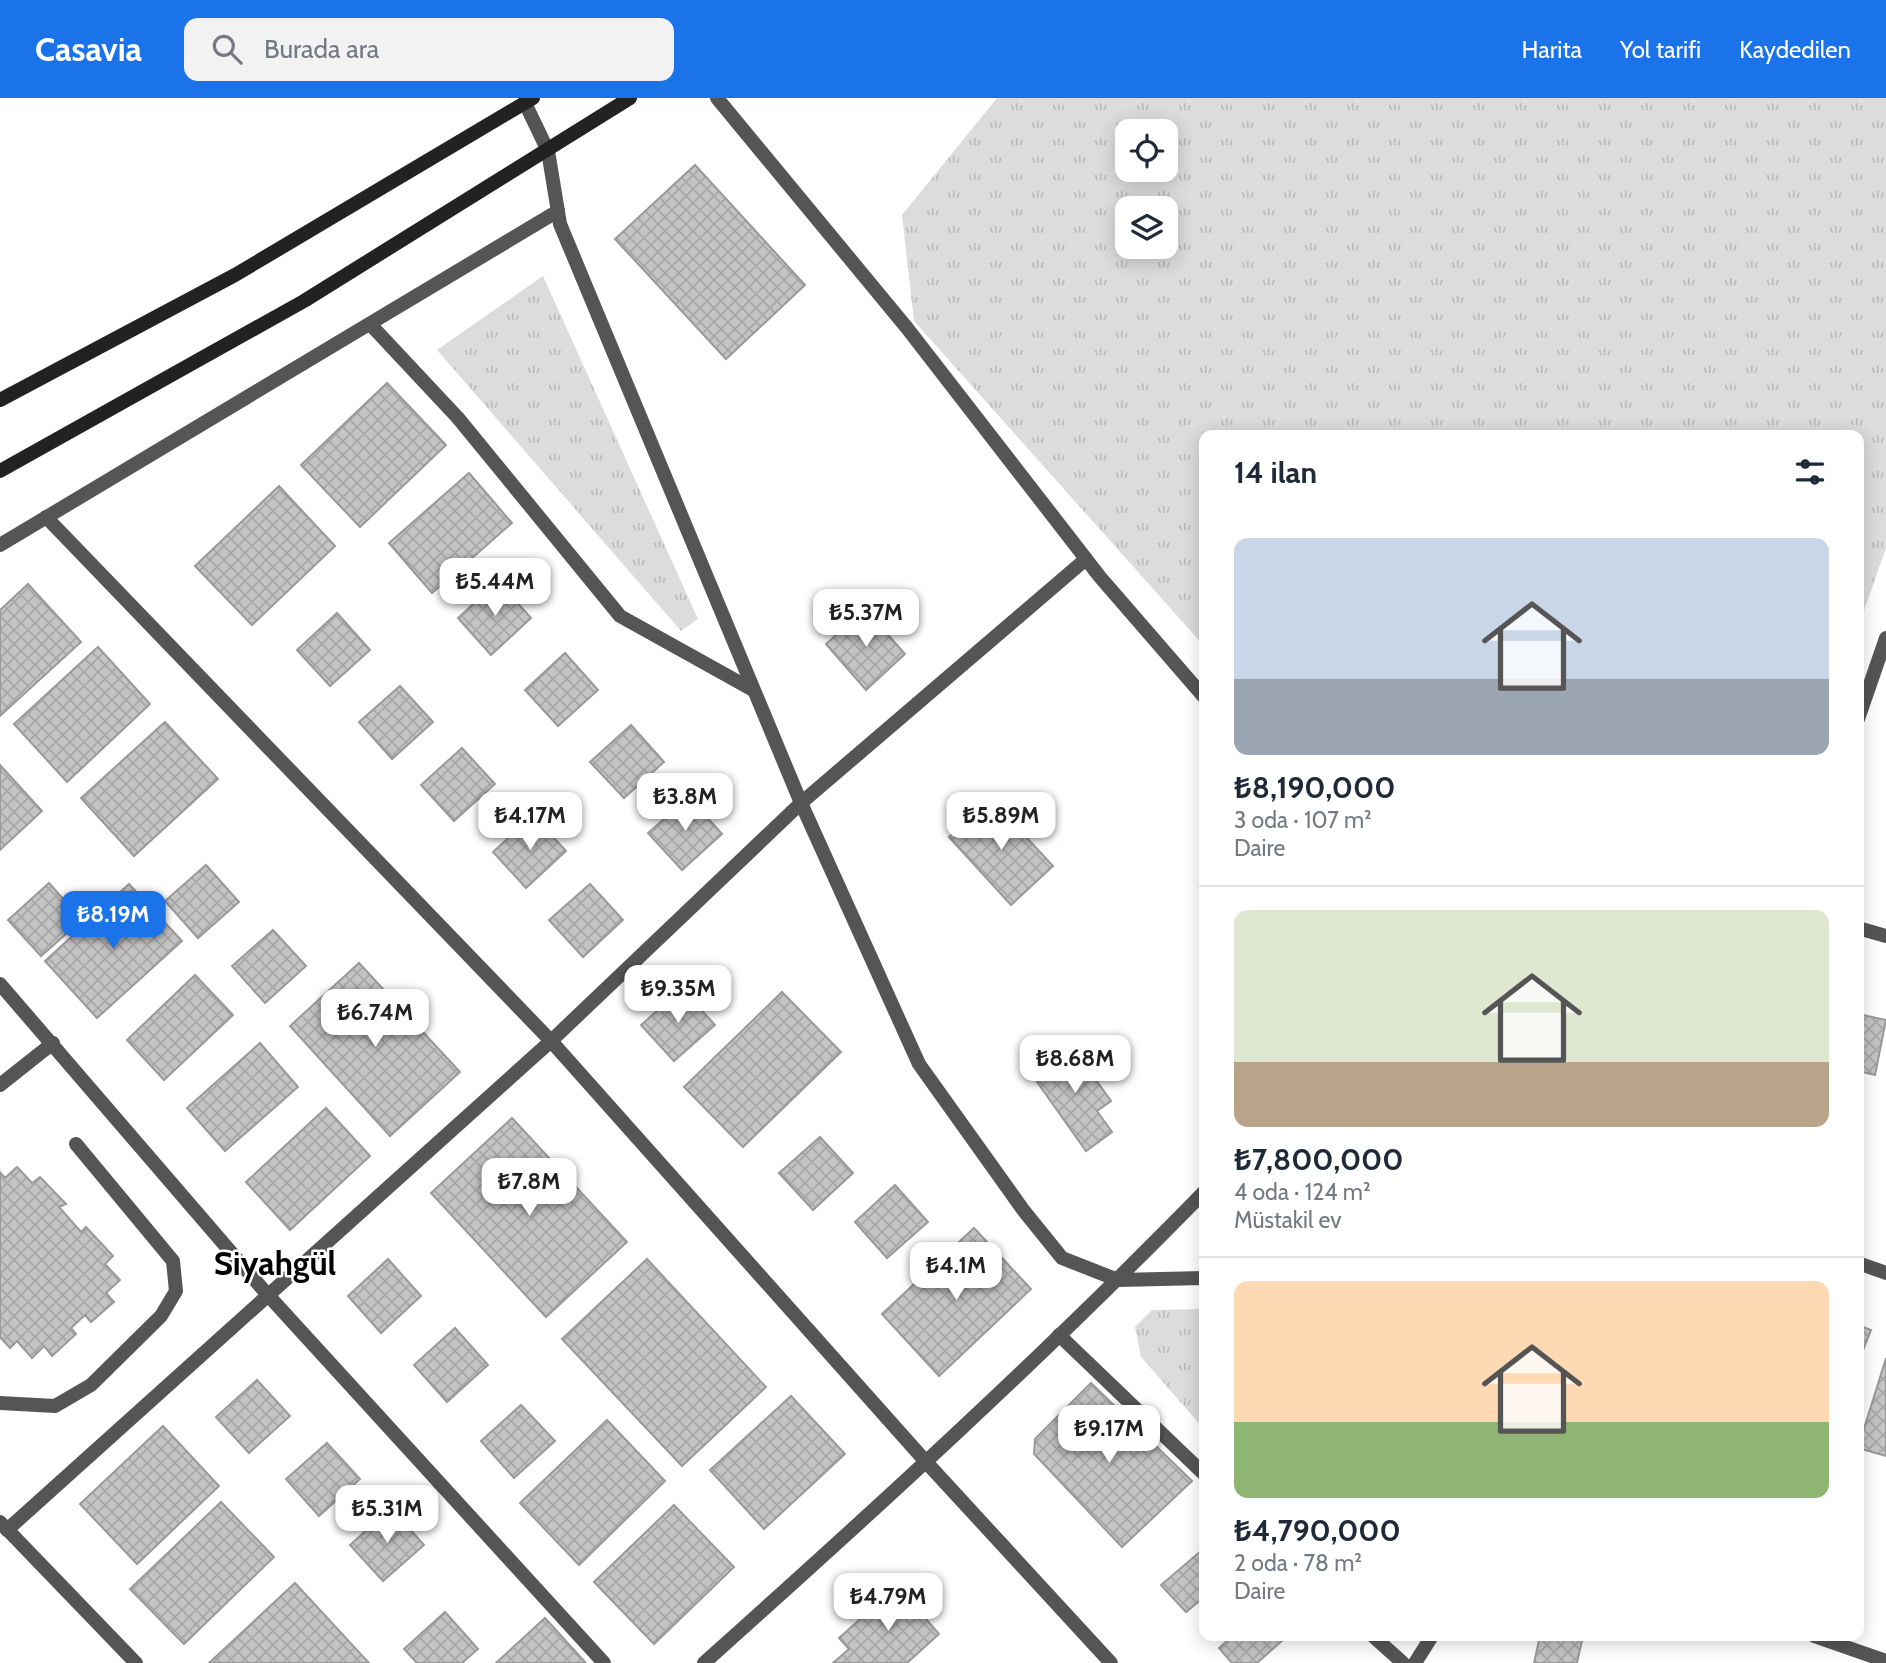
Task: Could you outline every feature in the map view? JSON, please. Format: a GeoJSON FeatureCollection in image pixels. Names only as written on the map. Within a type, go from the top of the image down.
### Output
{"type":"FeatureCollection","features":[{"type":"Feature","properties":{"kind":"main road"},"geometry":{"type":"LineString","coordinates":[[0,471],[304,301],[630,98]]}},
{"type":"Feature","properties":{"kind":"main road"},"geometry":{"type":"LineString","coordinates":[[0,400],[235,275],[529,101]]}},
{"type":"Feature","properties":{"kind":"street"},"geometry":{"type":"LineString","coordinates":[[717,98],[906,328],[1086,559],[1199,691]]}},
{"type":"Feature","properties":{"kind":"street"},"geometry":{"type":"LineString","coordinates":[[529,101],[548,151],[565,236],[801,803],[919,1063],[1024,1211],[1062,1258],[1118,1280],[1199,1278]]}},
{"type":"Feature","properties":{"kind":"street"},"geometry":{"type":"LineString","coordinates":[[0,545],[558,211]]}},
{"type":"Feature","properties":{"kind":"street"},"geometry":{"type":"LineString","coordinates":[[370,324],[458,418],[621,616],[753,690]]}},
{"type":"Feature","properties":{"kind":"street"},"geometry":{"type":"LineString","coordinates":[[46,517],[551,1041],[927,1463],[1111,1663]]}},
{"type":"Feature","properties":{"kind":"street"},"geometry":{"type":"LineString","coordinates":[[136,1663],[4,1526],[551,1041],[801,803],[1086,559]]}},
{"type":"Feature","properties":{"kind":"street"},"geometry":{"type":"LineString","coordinates":[[1864,702],[1886,638]]}},
{"type":"Feature","properties":{"kind":"street"},"geometry":{"type":"LineString","coordinates":[[1864,930],[1886,936]]}},
{"type":"Feature","properties":{"kind":"street"},"geometry":{"type":"LineString","coordinates":[[0,984],[267,1294],[604,1663]]}},
{"type":"Feature","properties":{"kind":"street"},"geometry":{"type":"LineString","coordinates":[[0,1085],[53,1043]]}},
{"type":"Feature","properties":{"kind":"street"},"geometry":{"type":"LineString","coordinates":[[0,1402],[55,1406],[91,1385],[161,1316],[176,1291],[173,1261],[76,1144]]}},
{"type":"Feature","properties":{"kind":"street"},"geometry":{"type":"LineString","coordinates":[[704,1663],[927,1463],[1118,1280],[1199,1197]]}},
{"type":"Feature","properties":{"kind":"street"},"geometry":{"type":"LineString","coordinates":[[1864,1265],[1886,1273]]}},
{"type":"Feature","properties":{"kind":"street"},"geometry":{"type":"LineString","coordinates":[[1059,1335],[1199,1469]]}},
{"type":"Feature","properties":{"kind":"street"},"geometry":{"type":"LineString","coordinates":[[1379,1641],[1403,1663]]}},
{"type":"Feature","properties":{"kind":"street"},"geometry":{"type":"LineString","coordinates":[[1415,1663],[1429,1641]]}},
{"type":"Feature","properties":{"kind":"street"},"geometry":{"type":"LineString","coordinates":[[1828,1641],[1886,1661]]}},
{"type":"Feature","properties":{"kind":"green space"},"geometry":{"type":"Polygon","coordinates":[[[997,98],[1886,98],[1886,548],[1864,611],[1864,430],[1199,430],[1199,640],[914,321],[902,215],[997,98]]]}},
{"type":"Feature","properties":{"kind":"green space"},"geometry":{"type":"Polygon","coordinates":[[[543,276],[698,619],[681,631],[437,350],[543,276]]]}},
{"type":"Feature","properties":{"kind":"green space"},"geometry":{"type":"Polygon","coordinates":[[[1199,1309],[1199,1423],[1141,1357],[1135,1327],[1152,1310],[1199,1309]]]}},
{"type":"Feature","properties":{"kind":"building"},"geometry":{"type":"Polygon","coordinates":[[[695,165],[805,285],[726,359],[615,239],[695,165]]]}},
{"type":"Feature","properties":{"kind":"building"},"geometry":{"type":"Polygon","coordinates":[[[387,383],[446,445],[360,527],[301,465],[387,383]]]}},
{"type":"Feature","properties":{"kind":"building"},"geometry":{"type":"Polygon","coordinates":[[[469,473],[512,523],[432,593],[389,543],[469,473]]]}},
{"type":"Feature","properties":{"kind":"building"},"geometry":{"type":"Polygon","coordinates":[[[279,486],[335,546],[252,625],[195,566],[279,486]]]}},
{"type":"Feature","properties":{"kind":"building"},"geometry":{"type":"Polygon","coordinates":[[[498,581],[531,618],[491,655],[458,618],[498,581]]]}},
{"type":"Feature","properties":{"kind":"building"},"geometry":{"type":"Polygon","coordinates":[[[28,584],[81,642],[0,716],[0,610],[28,584]]]}},
{"type":"Feature","properties":{"kind":"building"},"geometry":{"type":"Polygon","coordinates":[[[865,609],[905,654],[866,690],[826,644],[865,609]]]}},
{"type":"Feature","properties":{"kind":"building"},"geometry":{"type":"Polygon","coordinates":[[[337,613],[370,650],[330,686],[297,650],[337,613]]]}},
{"type":"Feature","properties":{"kind":"building"},"geometry":{"type":"Polygon","coordinates":[[[98,647],[150,704],[67,782],[14,724],[98,647]]]}},
{"type":"Feature","properties":{"kind":"building"},"geometry":{"type":"Polygon","coordinates":[[[565,653],[598,690],[558,726],[525,690],[565,653]]]}},
{"type":"Feature","properties":{"kind":"building"},"geometry":{"type":"Polygon","coordinates":[[[400,686],[433,722],[392,759],[359,722],[400,686]]]}},
{"type":"Feature","properties":{"kind":"building"},"geometry":{"type":"Polygon","coordinates":[[[165,722],[218,779],[134,856],[81,798],[165,722]]]}},
{"type":"Feature","properties":{"kind":"building"},"geometry":{"type":"Polygon","coordinates":[[[631,725],[664,762],[624,798],[590,762],[631,725]]]}},
{"type":"Feature","properties":{"kind":"building"},"geometry":{"type":"Polygon","coordinates":[[[462,748],[495,784],[454,821],[421,785],[462,748]]]}},
{"type":"Feature","properties":{"kind":"building"},"geometry":{"type":"Polygon","coordinates":[[[0,765],[42,811],[0,850],[0,765]]]}},
{"type":"Feature","properties":{"kind":"building"},"geometry":{"type":"Polygon","coordinates":[[[689,797],[722,834],[682,870],[648,833],[689,797]]]}},
{"type":"Feature","properties":{"kind":"building"},"geometry":{"type":"Polygon","coordinates":[[[991,799],[1053,866],[1011,905],[949,837],[991,799]]]}},
{"type":"Feature","properties":{"kind":"building"},"geometry":{"type":"Polygon","coordinates":[[[533,815],[566,851],[526,888],[493,852],[533,815]]]}},
{"type":"Feature","properties":{"kind":"building"},"geometry":{"type":"Polygon","coordinates":[[[206,865],[239,902],[198,938],[165,901],[206,865]]]}},
{"type":"Feature","properties":{"kind":"building"},"geometry":{"type":"Polygon","coordinates":[[[49,883],[82,920],[41,956],[8,920],[49,883]]]}},
{"type":"Feature","properties":{"kind":"building"},"geometry":{"type":"Polygon","coordinates":[[[129,884],[182,941],[97,1018],[45,961],[129,884]]]}},
{"type":"Feature","properties":{"kind":"building"},"geometry":{"type":"Polygon","coordinates":[[[590,884],[623,920],[583,957],[549,920],[590,884]]]}},
{"type":"Feature","properties":{"kind":"building"},"geometry":{"type":"Polygon","coordinates":[[[273,930],[306,966],[265,1003],[232,966],[273,930]]]}},
{"type":"Feature","properties":{"kind":"building"},"geometry":{"type":"Polygon","coordinates":[[[359,963],[460,1072],[390,1136],[290,1026],[359,963]]]}},
{"type":"Feature","properties":{"kind":"building"},"geometry":{"type":"Polygon","coordinates":[[[195,975],[233,1015],[164,1080],[127,1040],[195,975]]]}},
{"type":"Feature","properties":{"kind":"building"},"geometry":{"type":"Polygon","coordinates":[[[682,989],[715,1025],[674,1061],[641,1025],[682,989]]]}},
{"type":"Feature","properties":{"kind":"building"},"geometry":{"type":"Polygon","coordinates":[[[782,992],[841,1052],[743,1147],[684,1087],[782,992]]]}},
{"type":"Feature","properties":{"kind":"building"},"geometry":{"type":"Polygon","coordinates":[[[1864,1015],[1886,1020],[1875,1075],[1864,1072],[1864,1015]]]}},
{"type":"Feature","properties":{"kind":"building"},"geometry":{"type":"Polygon","coordinates":[[[260,1043],[298,1087],[225,1151],[187,1108],[260,1043]]]}},
{"type":"Feature","properties":{"kind":"building"},"geometry":{"type":"Polygon","coordinates":[[[1070,1043],[1111,1101],[1097,1111],[1112,1132],[1086,1151],[1030,1072],[1070,1043]]]}},
{"type":"Feature","properties":{"kind":"building"},"geometry":{"type":"Polygon","coordinates":[[[326,1108],[370,1156],[290,1230],[246,1182],[326,1108]]]}},
{"type":"Feature","properties":{"kind":"building"},"geometry":{"type":"Polygon","coordinates":[[[512,1118],[627,1242],[546,1317],[431,1193],[512,1118]]]}},
{"type":"Feature","properties":{"kind":"building"},"geometry":{"type":"Polygon","coordinates":[[[820,1137],[853,1173],[813,1210],[779,1173],[820,1137]]]}},
{"type":"Feature","properties":{"kind":"building"},"geometry":{"type":"Polygon","coordinates":[[[17,1167],[32,1183],[40,1177],[66,1204],[59,1207],[81,1232],[86,1227],[113,1256],[105,1264],[120,1280],[106,1293],[114,1302],[91,1322],[85,1315],[71,1328],[76,1334],[52,1356],[44,1346],[32,1358],[17,1341],[10,1348],[0,1337],[0,1172],[5,1178],[17,1167]]]}},
{"type":"Feature","properties":{"kind":"building"},"geometry":{"type":"Polygon","coordinates":[[[895,1185],[928,1222],[887,1258],[855,1222],[895,1185]]]}},
{"type":"Feature","properties":{"kind":"building"},"geometry":{"type":"Polygon","coordinates":[[[974,1228],[1031,1289],[939,1376],[882,1314],[974,1228]]]}},
{"type":"Feature","properties":{"kind":"building"},"geometry":{"type":"Polygon","coordinates":[[[388,1259],[421,1296],[381,1333],[348,1296],[388,1259]]]}},
{"type":"Feature","properties":{"kind":"building"},"geometry":{"type":"Polygon","coordinates":[[[647,1259],[766,1387],[682,1466],[562,1339],[647,1259]]]}},
{"type":"Feature","properties":{"kind":"building"},"geometry":{"type":"Polygon","coordinates":[[[1864,1327],[1871,1330],[1864,1348],[1864,1327]]]}},
{"type":"Feature","properties":{"kind":"building"},"geometry":{"type":"Polygon","coordinates":[[[455,1328],[488,1365],[447,1402],[414,1365],[455,1328]]]}},
{"type":"Feature","properties":{"kind":"building"},"geometry":{"type":"Polygon","coordinates":[[[1886,1358],[1886,1456],[1864,1450],[1864,1429],[1886,1358]]]}},
{"type":"Feature","properties":{"kind":"building"},"geometry":{"type":"Polygon","coordinates":[[[257,1380],[290,1416],[249,1453],[216,1417],[257,1380]]]}},
{"type":"Feature","properties":{"kind":"building"},"geometry":{"type":"Polygon","coordinates":[[[1091,1383],[1192,1481],[1122,1547],[1034,1454],[1035,1439],[1091,1383]]]}},
{"type":"Feature","properties":{"kind":"building"},"geometry":{"type":"Polygon","coordinates":[[[791,1396],[845,1454],[764,1529],[710,1470],[791,1396]]]}},
{"type":"Feature","properties":{"kind":"building"},"geometry":{"type":"Polygon","coordinates":[[[521,1405],[555,1441],[514,1478],[481,1441],[521,1405]]]}},
{"type":"Feature","properties":{"kind":"building"},"geometry":{"type":"Polygon","coordinates":[[[607,1420],[665,1481],[579,1565],[520,1503],[607,1420]]]}},
{"type":"Feature","properties":{"kind":"building"},"geometry":{"type":"Polygon","coordinates":[[[163,1426],[219,1486],[137,1564],[80,1504],[163,1426]]]}},
{"type":"Feature","properties":{"kind":"building"},"geometry":{"type":"Polygon","coordinates":[[[327,1443],[360,1479],[319,1516],[286,1479],[327,1443]]]}},
{"type":"Feature","properties":{"kind":"building"},"geometry":{"type":"Polygon","coordinates":[[[221,1502],[274,1557],[184,1644],[130,1589],[221,1502]]]}},
{"type":"Feature","properties":{"kind":"building"},"geometry":{"type":"Polygon","coordinates":[[[674,1505],[734,1567],[654,1644],[594,1582],[674,1505]]]}},
{"type":"Feature","properties":{"kind":"building"},"geometry":{"type":"Polygon","coordinates":[[[391,1508],[424,1545],[383,1581],[350,1545],[391,1508]]]}},
{"type":"Feature","properties":{"kind":"building"},"geometry":{"type":"Polygon","coordinates":[[[1199,1553],[1199,1601],[1186,1612],[1161,1585],[1199,1553]]]}},
{"type":"Feature","properties":{"kind":"building"},"geometry":{"type":"Polygon","coordinates":[[[295,1583],[369,1663],[209,1663],[295,1583]]]}},
{"type":"Feature","properties":{"kind":"building"},"geometry":{"type":"Polygon","coordinates":[[[897,1586],[939,1634],[907,1663],[833,1663],[849,1649],[839,1638],[897,1586]]]}},
{"type":"Feature","properties":{"kind":"building"},"geometry":{"type":"Polygon","coordinates":[[[445,1612],[478,1649],[462,1663],[417,1663],[404,1649],[445,1612]]]}},
{"type":"Feature","properties":{"kind":"building"},"geometry":{"type":"Polygon","coordinates":[[[545,1618],[586,1663],[496,1663],[545,1618]]]}},
{"type":"Feature","properties":{"kind":"building"},"geometry":{"type":"Polygon","coordinates":[[[1227,1641],[1282,1641],[1257,1663],[1232,1663],[1219,1648],[1227,1641]]]}},
{"type":"Feature","properties":{"kind":"building"},"geometry":{"type":"Polygon","coordinates":[[[1539,1641],[1582,1641],[1577,1663],[1534,1663],[1539,1641]]]}},
{"type":"Feature","properties":{"kind":"district","name":"Siyahgül"},"geometry":{"type":"Point","coordinates":[275,1263]}}]}
